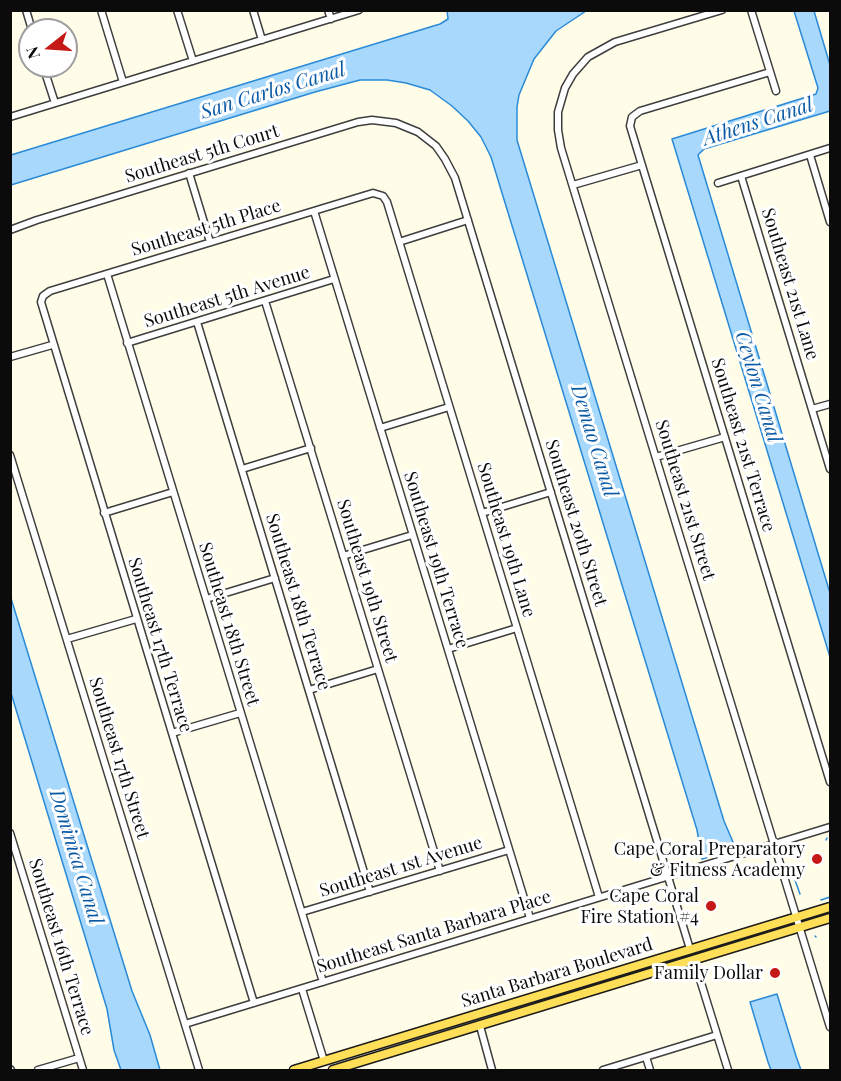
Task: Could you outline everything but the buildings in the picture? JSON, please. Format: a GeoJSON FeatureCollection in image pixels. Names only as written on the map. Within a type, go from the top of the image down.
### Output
{"type":"FeatureCollection","features":[{"type":"Feature","properties":{"kind":"main road","name":"Santa Barbara Boulevard"},"geometry":{"type":"LineString","coordinates":[[294,1071],[831,907]]}},
{"type":"Feature","properties":{"kind":"main road","name":"Santa Barbara Boulevard"},"geometry":{"type":"LineString","coordinates":[[333,1071],[831,918]]}},
{"type":"Feature","properties":{"kind":"main road"},"geometry":{"type":"LineString","coordinates":[[480,1026],[482,1020],[488,1017],[543,999],[559,990]]}},
{"type":"Feature","properties":{"kind":"main road"},"geometry":{"type":"LineString","coordinates":[[315,1071],[324,1062]]}},
{"type":"Feature","properties":{"kind":"street"},"geometry":{"type":"LineString","coordinates":[[101,10],[123,82]]}},
{"type":"Feature","properties":{"kind":"street"},"geometry":{"type":"LineString","coordinates":[[177,10],[193,61]]}},
{"type":"Feature","properties":{"kind":"street"},"geometry":{"type":"LineString","coordinates":[[253,10],[262,40]]}},
{"type":"Feature","properties":{"kind":"street"},"geometry":{"type":"LineString","coordinates":[[328,10],[331,19]]}},
{"type":"Feature","properties":{"kind":"street"},"geometry":{"type":"LineString","coordinates":[[10,117],[359,10]]}},
{"type":"Feature","properties":{"kind":"street","name":"Southeast 21st Street"},"geometry":{"type":"LineString","coordinates":[[722,10],[606,46],[588,57],[569,81],[560,103],[557,121],[559,139],[831,1027]]}},
{"type":"Feature","properties":{"kind":"street"},"geometry":{"type":"LineString","coordinates":[[751,10],[776,91]]}},
{"type":"Feature","properties":{"kind":"street","name":"Southeast 21st Terrace"},"geometry":{"type":"LineString","coordinates":[[770,72],[640,111],[632,117],[630,126],[831,782]]}},
{"type":"Feature","properties":{"kind":"street"},"geometry":{"type":"LineString","coordinates":[[47,78],[55,104]]}},
{"type":"Feature","properties":{"kind":"street","name":"Southeast 5th Court"},"geometry":{"type":"LineString","coordinates":[[10,230],[358,122],[379,120],[404,125]]}},
{"type":"Feature","properties":{"kind":"street","name":"Southeast 20th Street"},"geometry":{"type":"LineString","coordinates":[[404,125],[431,141],[446,159],[455,178],[690,950]]}},
{"type":"Feature","properties":{"kind":"street"},"geometry":{"type":"LineString","coordinates":[[718,183],[831,148]]}},
{"type":"Feature","properties":{"kind":"street"},"geometry":{"type":"LineString","coordinates":[[810,154],[831,222]]}},
{"type":"Feature","properties":{"kind":"street"},"geometry":{"type":"LineString","coordinates":[[573,185],[642,165]]}},
{"type":"Feature","properties":{"kind":"street"},"geometry":{"type":"LineString","coordinates":[[189,173],[210,243]]}},
{"type":"Feature","properties":{"kind":"street","name":"Southeast 21st Lane"},"geometry":{"type":"LineString","coordinates":[[741,176],[831,469]]}},
{"type":"Feature","properties":{"kind":"street","name":"Southeast 5th Place"},"geometry":{"type":"LineString","coordinates":[[43,296],[50,291],[369,194],[379,194]]}},
{"type":"Feature","properties":{"kind":"street","name":"Southeast 19th Lane"},"geometry":{"type":"LineString","coordinates":[[379,194],[387,202],[599,897]]}},
{"type":"Feature","properties":{"kind":"street","name":"Southeast 19th Terrace"},"geometry":{"type":"LineString","coordinates":[[314,211],[530,918]]}},
{"type":"Feature","properties":{"kind":"street"},"geometry":{"type":"LineString","coordinates":[[399,242],[468,220]]}},
{"type":"Feature","properties":{"kind":"street","name":"Southeast 18th Street"},"geometry":{"type":"LineString","coordinates":[[107,274],[323,982]]}},
{"type":"Feature","properties":{"kind":"street","name":"Southeast 5th Avenue"},"geometry":{"type":"LineString","coordinates":[[127,343],[334,279]]}},
{"type":"Feature","properties":{"kind":"street","name":"Southeast 17th Terrace"},"geometry":{"type":"LineString","coordinates":[[43,296],[41,306],[52,345],[254,1003]]}},
{"type":"Feature","properties":{"kind":"street","name":"Southeast 19th Street"},"geometry":{"type":"LineString","coordinates":[[266,301],[440,871]]}},
{"type":"Feature","properties":{"kind":"street","name":"Southeast 18th Terrace"},"geometry":{"type":"LineString","coordinates":[[197,322],[370,892]]}},
{"type":"Feature","properties":{"kind":"street"},"geometry":{"type":"LineString","coordinates":[[10,357],[52,345]]}},
{"type":"Feature","properties":{"kind":"street"},"geometry":{"type":"LineString","coordinates":[[812,409],[831,404]]}},
{"type":"Feature","properties":{"kind":"street"},"geometry":{"type":"LineString","coordinates":[[380,428],[449,407]]}},
{"type":"Feature","properties":{"kind":"street"},"geometry":{"type":"LineString","coordinates":[[656,457],[725,437]]}},
{"type":"Feature","properties":{"kind":"street"},"geometry":{"type":"LineString","coordinates":[[242,469],[311,448]]}},
{"type":"Feature","properties":{"kind":"street","name":"Southeast 17th Street"},"geometry":{"type":"LineString","coordinates":[[10,454],[199,1071]]}},
{"type":"Feature","properties":{"kind":"street"},"geometry":{"type":"LineString","coordinates":[[104,513],[173,492]]}},
{"type":"Feature","properties":{"kind":"street"},"geometry":{"type":"LineString","coordinates":[[482,513],[551,492]]}},
{"type":"Feature","properties":{"kind":"street"},"geometry":{"type":"LineString","coordinates":[[344,556],[412,535]]}},
{"type":"Feature","properties":{"kind":"street"},"geometry":{"type":"LineString","coordinates":[[206,598],[275,578]]}},
{"type":"Feature","properties":{"kind":"street"},"geometry":{"type":"LineString","coordinates":[[67,639],[136,619]]}},
{"type":"Feature","properties":{"kind":"street"},"geometry":{"type":"LineString","coordinates":[[448,649],[517,628]]}},
{"type":"Feature","properties":{"kind":"street"},"geometry":{"type":"LineString","coordinates":[[309,690],[378,669]]}},
{"type":"Feature","properties":{"kind":"street"},"geometry":{"type":"LineString","coordinates":[[172,733],[240,713]]}},
{"type":"Feature","properties":{"kind":"street","name":"Southeast Santa Barbara Place"},"geometry":{"type":"LineString","coordinates":[[185,1024],[831,827]]}},
{"type":"Feature","properties":{"kind":"street","name":"Southeast 16th Terrace"},"geometry":{"type":"LineString","coordinates":[[10,833],[82,1071]]}},
{"type":"Feature","properties":{"kind":"street","name":"Southeast 1st Avenue"},"geometry":{"type":"LineString","coordinates":[[302,912],[509,850]]}},
{"type":"Feature","properties":{"kind":"street"},"geometry":{"type":"LineString","coordinates":[[694,960],[728,1071]]}},
{"type":"Feature","properties":{"kind":"street"},"geometry":{"type":"LineString","coordinates":[[302,989],[324,1062]]}},
{"type":"Feature","properties":{"kind":"street"},"geometry":{"type":"LineString","coordinates":[[823,1003],[831,1000]]}},
{"type":"Feature","properties":{"kind":"street"},"geometry":{"type":"LineString","coordinates":[[480,1026],[492,1071]]}},
{"type":"Feature","properties":{"kind":"street"},"geometry":{"type":"LineString","coordinates":[[603,1071],[717,1035]]}},
{"type":"Feature","properties":{"kind":"street"},"geometry":{"type":"LineString","coordinates":[[646,1057],[650,1071]]}},
{"type":"Feature","properties":{"kind":"street"},"geometry":{"type":"LineString","coordinates":[[39,1071],[79,1058]]}},
{"type":"Feature","properties":{"kind":"water"},"geometry":{"type":"Polygon","coordinates":[[[447,11],[586,11],[556,31],[534,59],[519,95],[517,140],[724,821],[736,849],[702,859],[697,830],[491,157],[481,137],[452,106],[430,90],[406,83],[360,80],[11,185],[11,155],[440,24],[448,19],[447,11]]]}},
{"type":"Feature","properties":{"kind":"water"},"geometry":{"type":"Polygon","coordinates":[[[794,11],[814,11],[830,65],[830,111],[704,149],[698,155],[830,593],[830,657],[672,139],[816,94],[818,88],[794,11]]]}},
{"type":"Feature","properties":{"kind":"water","name":"Dominica Canal"},"geometry":{"type":"Polygon","coordinates":[[[10,595],[132,991],[150,1035],[160,1070],[121,1070],[114,1050],[107,1009],[11,693],[10,595]]]}},
{"type":"Feature","properties":{"kind":"water"},"geometry":{"type":"Polygon","coordinates":[[[777,994],[801,1070],[771,1070],[768,1062],[750,1002],[777,994]]]}},
{"type":"Feature","properties":{"kind":"waterway"},"geometry":{"type":"LineString","coordinates":[[791,869],[800,894]]}},
{"type":"Feature","properties":{"kind":"waterway"},"geometry":{"type":"LineString","coordinates":[[821,900],[830,897]]}},
{"type":"Feature","properties":{"kind":"place","name":"Cape Coral Preparatory & Fitness Academy"},"geometry":{"type":"Point","coordinates":[817,859]}},
{"type":"Feature","properties":{"kind":"place","name":"Cape Coral Fire Station #4"},"geometry":{"type":"Point","coordinates":[711,906]}},
{"type":"Feature","properties":{"kind":"place","name":"Family Dollar"},"geometry":{"type":"Point","coordinates":[775,973]}},
{"type":"Feature","properties":{"kind":"water label","name":"San Carlos Canal"},"geometry":{"type":"Point","coordinates":[273,91]}},
{"type":"Feature","properties":{"kind":"water label","name":"Athens Canal"},"geometry":{"type":"Point","coordinates":[758,122]}},
{"type":"Feature","properties":{"kind":"water label","name":"Ceylon Canal"},"geometry":{"type":"Point","coordinates":[758,387]}},
{"type":"Feature","properties":{"kind":"water label","name":"Demao Canal"},"geometry":{"type":"Point","coordinates":[594,441]}}]}
